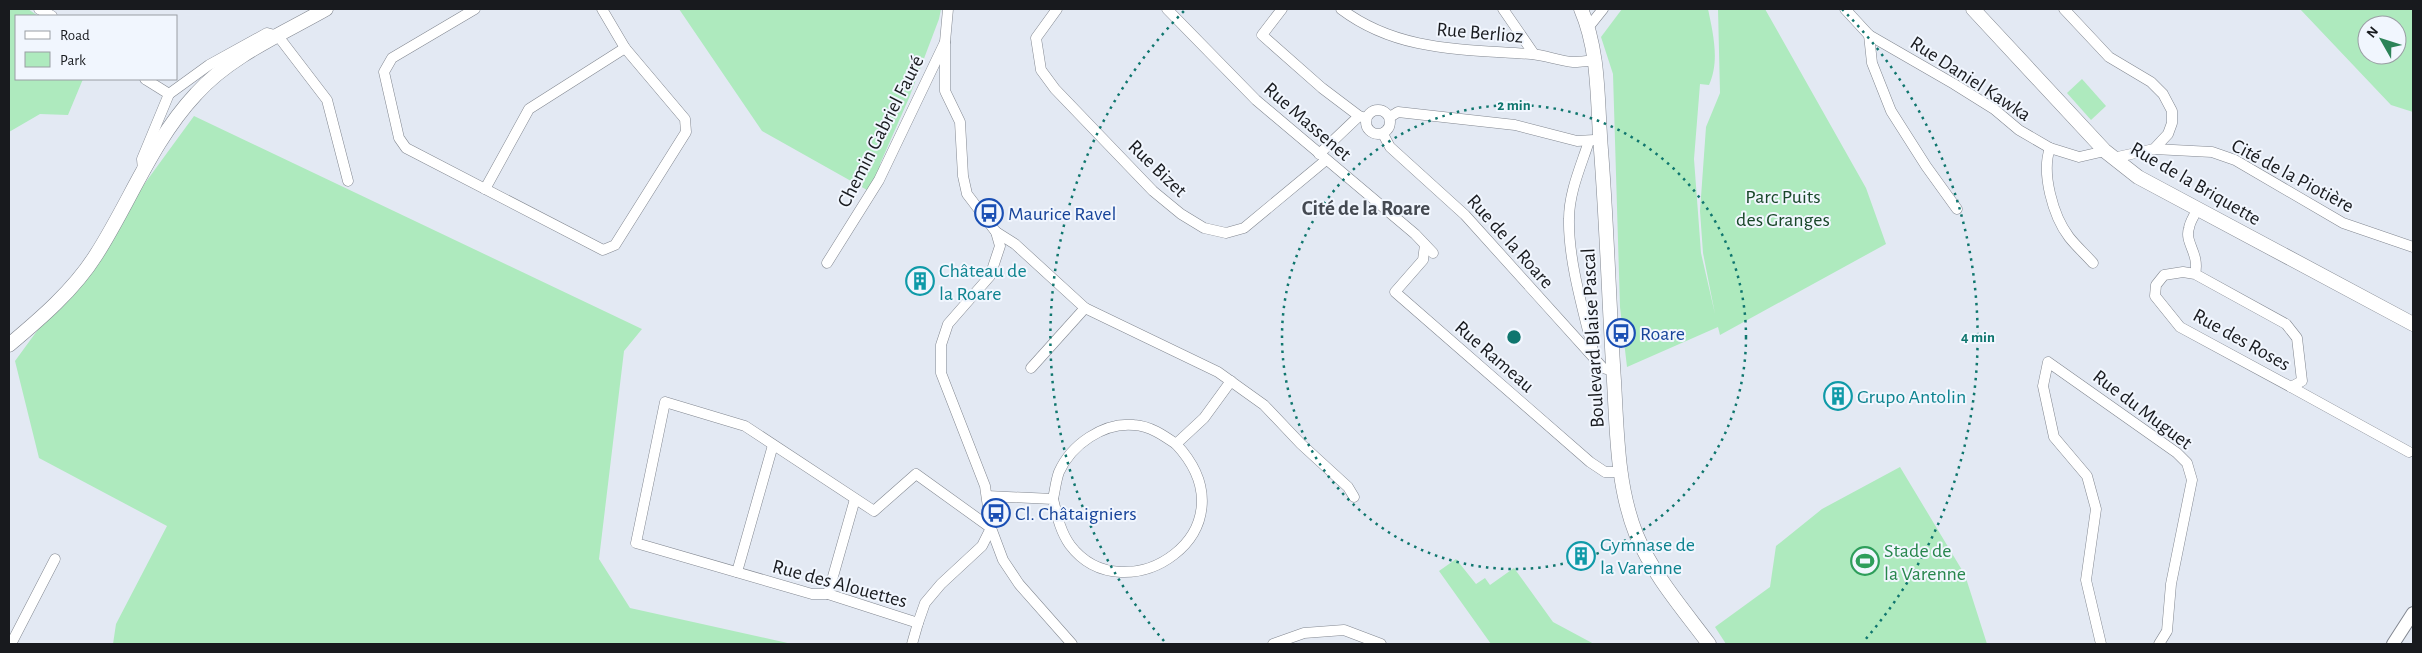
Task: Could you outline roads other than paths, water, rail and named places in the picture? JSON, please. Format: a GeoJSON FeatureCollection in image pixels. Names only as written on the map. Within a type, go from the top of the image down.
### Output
{"type":"FeatureCollection","features":[{"type":"Feature","properties":{"kind":"main road"},"geometry":{"type":"LineString","coordinates":[[9,345],[62,297],[95,257],[142,172],[174,122],[197,92],[229,66],[326,9]]}},
{"type":"Feature","properties":{"kind":"main road","name":"Boulevard Blaise Pascal"},"geometry":{"type":"LineString","coordinates":[[1581,9],[1596,60],[1595,140],[1607,223],[1613,371],[1620,472],[1627,508],[1645,552],[1673,596],[1709,644]]}},
{"type":"Feature","properties":{"kind":"main road","name":"Rue de la Briquette"},"geometry":{"type":"LineString","coordinates":[[1973,9],[2109,155],[2138,177],[2413,324]]}},
{"type":"Feature","properties":{"kind":"street"},"geometry":{"type":"LineString","coordinates":[[39,9],[50,15]]}},
{"type":"Feature","properties":{"kind":"street"},"geometry":{"type":"LineString","coordinates":[[476,9],[392,58],[384,72],[399,138],[406,148],[603,250],[615,245],[686,132],[684,119],[625,48],[602,9]]}},
{"type":"Feature","properties":{"kind":"street","name":"Chemin Gabriel Fauré"},"geometry":{"type":"LineString","coordinates":[[827,263],[879,180],[945,42],[948,9]]}},
{"type":"Feature","properties":{"kind":"street","name":"Rue Bizet"},"geometry":{"type":"LineString","coordinates":[[1057,9],[1036,38],[1041,70],[1054,89],[1153,190],[1181,214],[1204,228],[1226,232],[1244,228],[1322,158],[1363,117]]}},
{"type":"Feature","properties":{"kind":"street","name":"Rue Massenet"},"geometry":{"type":"LineString","coordinates":[[1167,9],[1256,100],[1322,158],[1415,234],[1433,253]]}},
{"type":"Feature","properties":{"kind":"street","name":"Rue de la Roare"},"geometry":{"type":"LineString","coordinates":[[1282,9],[1262,35],[1322,88],[1363,117],[1368,129],[1373,134],[1383,134],[1390,147],[1465,215],[1602,368],[1613,371]]}},
{"type":"Feature","properties":{"kind":"street","name":"Rue Berlioz"},"geometry":{"type":"LineString","coordinates":[[1340,9],[1359,23],[1386,36],[1422,45],[1534,54],[1572,62],[1596,60]]}},
{"type":"Feature","properties":{"kind":"street"},"geometry":{"type":"LineString","coordinates":[[1503,9],[1534,54]]}},
{"type":"Feature","properties":{"kind":"street"},"geometry":{"type":"LineString","coordinates":[[1587,29],[1603,9]]}},
{"type":"Feature","properties":{"kind":"street","name":"Rue Daniel Kawka"},"geometry":{"type":"LineString","coordinates":[[1845,9],[1871,36],[1994,109],[2019,130],[2050,148],[2079,157],[2109,155]]}},
{"type":"Feature","properties":{"kind":"street"},"geometry":{"type":"LineString","coordinates":[[2064,9],[2109,57],[2151,82],[2163,94],[2172,111],[2172,123],[2168,134],[2154,148]]}},
{"type":"Feature","properties":{"kind":"street"},"geometry":{"type":"LineString","coordinates":[[142,172],[142,159],[169,94],[242,46],[267,33],[278,36],[328,100],[348,180]]}},
{"type":"Feature","properties":{"kind":"street"},"geometry":{"type":"LineString","coordinates":[[1871,36],[1872,63],[1891,111],[1926,166],[1957,209]]}},
{"type":"Feature","properties":{"kind":"street"},"geometry":{"type":"LineString","coordinates":[[945,42],[945,91],[960,122],[963,176],[967,194],[996,232],[1015,244],[1085,308],[1218,372],[1232,381],[1264,405],[1301,444],[1348,487],[1354,497]]}},
{"type":"Feature","properties":{"kind":"street"},"geometry":{"type":"LineString","coordinates":[[485,189],[529,109],[625,48]]}},
{"type":"Feature","properties":{"kind":"street"},"geometry":{"type":"LineString","coordinates":[[147,80],[169,94]]}},
{"type":"Feature","properties":{"kind":"street"},"geometry":{"type":"LineString","coordinates":[[1363,117],[1374,110],[1380,110],[1390,117]]}},
{"type":"Feature","properties":{"kind":"street"},"geometry":{"type":"LineString","coordinates":[[1390,117],[1398,112],[1515,125],[1577,141],[1595,140]]}},
{"type":"Feature","properties":{"kind":"street"},"geometry":{"type":"LineString","coordinates":[[1383,134],[1390,127],[1390,117]]}},
{"type":"Feature","properties":{"kind":"street","name":"Boulevard Blaise Pascal"},"geometry":{"type":"LineString","coordinates":[[1595,140],[1575,181],[1569,219],[1575,269],[1595,360]]}},
{"type":"Feature","properties":{"kind":"street"},"geometry":{"type":"LineString","coordinates":[[2050,148],[2046,175],[2052,201],[2068,235],[2093,263]]}},
{"type":"Feature","properties":{"kind":"street","name":"Cité de la Piotière"},"geometry":{"type":"LineString","coordinates":[[2109,155],[2154,148],[2212,152],[2235,160],[2343,223],[2413,247]]}},
{"type":"Feature","properties":{"kind":"street","name":"Rue des Roses"},"geometry":{"type":"LineString","coordinates":[[2195,274],[2196,254],[2188,239],[2188,228],[2197,209]]}},
{"type":"Feature","properties":{"kind":"street"},"geometry":{"type":"LineString","coordinates":[[996,232],[1000,246],[990,276],[948,324],[940,345],[941,373],[985,486],[991,528],[1002,560],[1019,584],[1072,644]]}},
{"type":"Feature","properties":{"kind":"street","name":"Rue Rameau"},"geometry":{"type":"LineString","coordinates":[[1425,245],[1422,260],[1395,292],[1590,462],[1605,472],[1620,472]]}},
{"type":"Feature","properties":{"kind":"street","name":"Rue des Roses"},"geometry":{"type":"LineString","coordinates":[[2183,272],[2195,274],[2286,324],[2297,338],[2302,381],[2291,387],[2180,327],[2156,296],[2156,285],[2164,275],[2183,272]]}},
{"type":"Feature","properties":{"kind":"street"},"geometry":{"type":"LineString","coordinates":[[1031,368],[1085,308]]}},
{"type":"Feature","properties":{"kind":"street","name":"Rue du Muguet"},"geometry":{"type":"LineString","coordinates":[[2101,644],[2086,580],[2096,508],[2087,476],[2054,438],[2043,386],[2048,362],[2178,453],[2187,463],[2192,480],[2171,584],[2168,631],[2159,644]]}},
{"type":"Feature","properties":{"kind":"street"},"geometry":{"type":"LineString","coordinates":[[1176,444],[1204,418],[1232,381]]}},
{"type":"Feature","properties":{"kind":"street"},"geometry":{"type":"LineString","coordinates":[[2291,387],[2409,452]]}},
{"type":"Feature","properties":{"kind":"street","name":"Rue des Alouettes"},"geometry":{"type":"LineString","coordinates":[[773,445],[744,426],[665,402],[636,543],[812,594],[828,594],[918,623],[925,603],[941,584],[982,546],[991,528]]}},
{"type":"Feature","properties":{"kind":"street"},"geometry":{"type":"LineString","coordinates":[[1133,424],[1155,430],[1176,444],[1196,470],[1203,491],[1200,516],[1193,535],[1176,554],[1147,570],[1119,572],[1092,565],[1070,545],[1059,524],[1053,498],[1058,473],[1068,455],[1085,439],[1109,428],[1133,424]]}},
{"type":"Feature","properties":{"kind":"street"},"geometry":{"type":"LineString","coordinates":[[737,572],[773,445],[874,511],[916,474],[991,528]]}},
{"type":"Feature","properties":{"kind":"street"},"geometry":{"type":"LineString","coordinates":[[987,496],[1053,498]]}},
{"type":"Feature","properties":{"kind":"street"},"geometry":{"type":"LineString","coordinates":[[828,594],[855,499]]}},
{"type":"Feature","properties":{"kind":"street"},"geometry":{"type":"LineString","coordinates":[[11,644],[55,558]]}},
{"type":"Feature","properties":{"kind":"street"},"geometry":{"type":"LineString","coordinates":[[2393,644],[2413,613]]}},
{"type":"Feature","properties":{"kind":"street"},"geometry":{"type":"LineString","coordinates":[[912,644],[918,623]]}},
{"type":"Feature","properties":{"kind":"street"},"geometry":{"type":"LineString","coordinates":[[1273,644],[1304,633],[1344,630],[1381,644]]}},
{"type":"Feature","properties":{"kind":"place","name":"Maurice Ravel"},"geometry":{"type":"Point","coordinates":[989,213]}},
{"type":"Feature","properties":{"kind":"place","name":"Château de la Roare"},"geometry":{"type":"Point","coordinates":[920,281]}},
{"type":"Feature","properties":{"kind":"place","name":"Roare"},"geometry":{"type":"Point","coordinates":[1621,333]}},
{"type":"Feature","properties":{"kind":"place","name":"Grupo Antolin"},"geometry":{"type":"Point","coordinates":[1838,396]}},
{"type":"Feature","properties":{"kind":"place","name":"Cl. Châtaigniers"},"geometry":{"type":"Point","coordinates":[996,513]}},
{"type":"Feature","properties":{"kind":"place","name":"Gymnase de la Varenne"},"geometry":{"type":"Point","coordinates":[1581,556]}},
{"type":"Feature","properties":{"kind":"place","name":"Stade de la Varenne"},"geometry":{"type":"Point","coordinates":[1865,561]}},
{"type":"Feature","properties":{"kind":"district","name":"Cité de la Roare"},"geometry":{"type":"Point","coordinates":[1366,208]}},
{"type":"Feature","properties":{"kind":"park label","name":"Parc Puits des Granges"},"geometry":{"type":"Point","coordinates":[1783,208]}}]}
